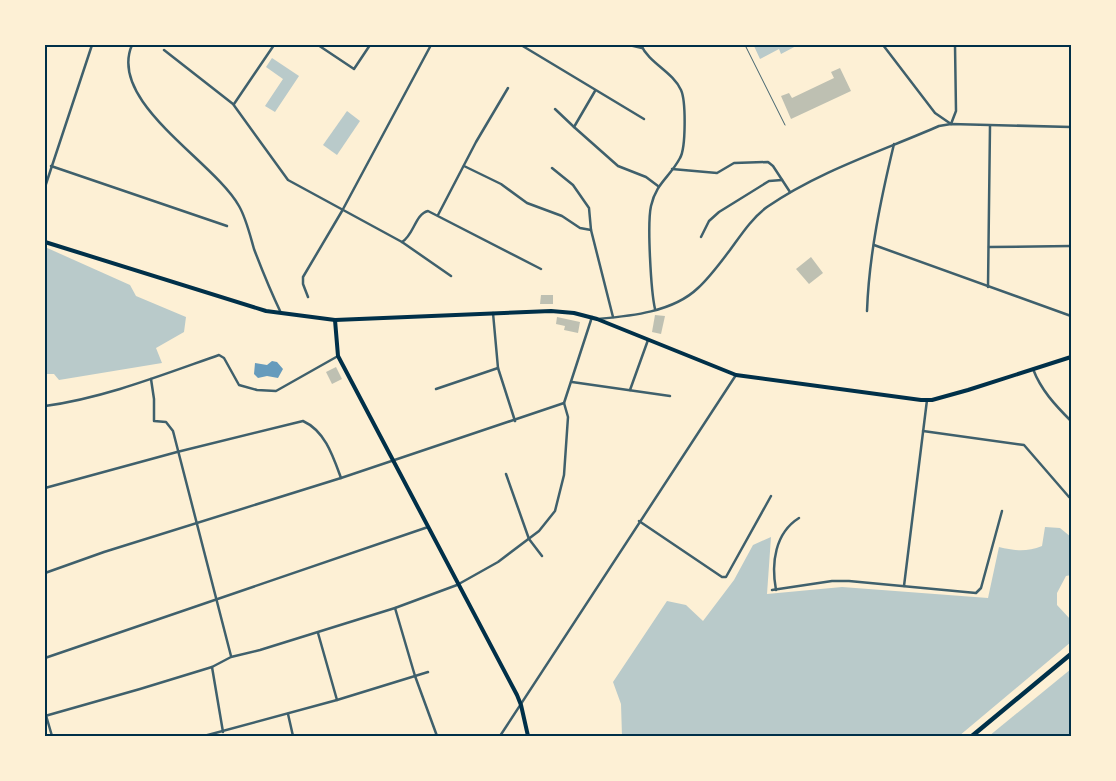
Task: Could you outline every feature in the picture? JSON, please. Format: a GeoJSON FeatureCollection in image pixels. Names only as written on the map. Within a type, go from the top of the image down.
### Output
{"type":"FeatureCollection","features":[{"type":"Feature","properties":{"kind":"main road"},"geometry":{"type":"LineString","coordinates":[[45,242],[266,311],[335,320],[551,311],[594,318],[736,375],[928,400],[968,390],[1071,356]]}},
{"type":"Feature","properties":{"kind":"main road"},"geometry":{"type":"LineString","coordinates":[[335,320],[338,356],[521,705],[528,736]]}},
{"type":"Feature","properties":{"kind":"main road"},"geometry":{"type":"LineString","coordinates":[[972,736],[1071,654]]}},
{"type":"Feature","properties":{"kind":"street"},"geometry":{"type":"LineString","coordinates":[[45,187],[92,45]]}},
{"type":"Feature","properties":{"kind":"street"},"geometry":{"type":"LineString","coordinates":[[132,45],[128,55],[127,67],[133,84],[150,110],[174,137],[220,180],[239,206],[281,313]]}},
{"type":"Feature","properties":{"kind":"street"},"geometry":{"type":"LineString","coordinates":[[234,104],[274,45]]}},
{"type":"Feature","properties":{"kind":"street"},"geometry":{"type":"LineString","coordinates":[[318,45],[354,69],[370,45]]}},
{"type":"Feature","properties":{"kind":"street"},"geometry":{"type":"LineString","coordinates":[[308,298],[303,284],[304,277],[342,211],[431,45]]}},
{"type":"Feature","properties":{"kind":"street"},"geometry":{"type":"LineString","coordinates":[[521,45],[644,120]]}},
{"type":"Feature","properties":{"kind":"street"},"geometry":{"type":"LineString","coordinates":[[629,45],[641,46],[675,81],[681,89],[684,101],[683,152],[658,186],[650,208],[655,309]]}},
{"type":"Feature","properties":{"kind":"street"},"geometry":{"type":"LineString","coordinates":[[883,45],[935,113],[951,124]]}},
{"type":"Feature","properties":{"kind":"street"},"geometry":{"type":"LineString","coordinates":[[951,124],[956,111],[955,45]]}},
{"type":"Feature","properties":{"kind":"street"},"geometry":{"type":"LineString","coordinates":[[164,50],[234,104],[288,180],[402,242],[452,276]]}},
{"type":"Feature","properties":{"kind":"street"},"geometry":{"type":"LineString","coordinates":[[438,215],[508,88]]}},
{"type":"Feature","properties":{"kind":"street"},"geometry":{"type":"LineString","coordinates":[[574,127],[595,91]]}},
{"type":"Feature","properties":{"kind":"street"},"geometry":{"type":"LineString","coordinates":[[556,109],[618,166],[646,177],[658,186]]}},
{"type":"Feature","properties":{"kind":"street"},"geometry":{"type":"LineString","coordinates":[[46,716],[212,667],[231,657],[318,633],[395,608],[457,585],[498,562],[539,531],[555,511],[560,499],[568,426],[568,417],[564,403],[594,318],[613,318],[673,305],[698,288],[748,226],[765,209],[790,192],[894,144],[939,126],[951,124],[1071,127]]}},
{"type":"Feature","properties":{"kind":"street"},"geometry":{"type":"LineString","coordinates":[[988,287],[990,126]]}},
{"type":"Feature","properties":{"kind":"street"},"geometry":{"type":"LineString","coordinates":[[867,311],[868,281],[894,144]]}},
{"type":"Feature","properties":{"kind":"street"},"geometry":{"type":"LineString","coordinates":[[672,169],[717,173],[734,163],[768,162],[790,192]]}},
{"type":"Feature","properties":{"kind":"street"},"geometry":{"type":"LineString","coordinates":[[51,166],[227,226]]}},
{"type":"Feature","properties":{"kind":"street"},"geometry":{"type":"LineString","coordinates":[[464,166],[501,184],[528,202],[562,216],[580,228],[591,230]]}},
{"type":"Feature","properties":{"kind":"street"},"geometry":{"type":"LineString","coordinates":[[552,168],[573,185],[583,197],[592,218],[591,230],[613,318]]}},
{"type":"Feature","properties":{"kind":"street"},"geometry":{"type":"LineString","coordinates":[[701,237],[708,221],[719,212],[769,182],[782,180]]}},
{"type":"Feature","properties":{"kind":"street"},"geometry":{"type":"LineString","coordinates":[[402,242],[408,238],[422,213],[428,211],[540,269]]}},
{"type":"Feature","properties":{"kind":"street"},"geometry":{"type":"LineString","coordinates":[[874,245],[1071,316]]}},
{"type":"Feature","properties":{"kind":"street"},"geometry":{"type":"LineString","coordinates":[[989,246],[1071,246]]}},
{"type":"Feature","properties":{"kind":"street"},"geometry":{"type":"LineString","coordinates":[[493,313],[498,368],[515,421]]}},
{"type":"Feature","properties":{"kind":"street"},"geometry":{"type":"LineString","coordinates":[[630,390],[648,339]]}},
{"type":"Feature","properties":{"kind":"street"},"geometry":{"type":"LineString","coordinates":[[45,406],[69,403],[150,379],[219,355],[224,358],[239,385],[257,390],[276,391],[338,356]]}},
{"type":"Feature","properties":{"kind":"street"},"geometry":{"type":"LineString","coordinates":[[436,389],[498,368]]}},
{"type":"Feature","properties":{"kind":"street"},"geometry":{"type":"LineString","coordinates":[[1033,369],[1038,384],[1071,421]]}},
{"type":"Feature","properties":{"kind":"street"},"geometry":{"type":"LineString","coordinates":[[500,736],[736,375]]}},
{"type":"Feature","properties":{"kind":"street"},"geometry":{"type":"LineString","coordinates":[[150,379],[154,399],[154,421],[166,422],[173,431],[231,657]]}},
{"type":"Feature","properties":{"kind":"street"},"geometry":{"type":"LineString","coordinates":[[572,382],[670,396]]}},
{"type":"Feature","properties":{"kind":"street"},"geometry":{"type":"LineString","coordinates":[[904,586],[928,400]]}},
{"type":"Feature","properties":{"kind":"street"},"geometry":{"type":"LineString","coordinates":[[45,573],[104,552],[515,421],[564,403]]}},
{"type":"Feature","properties":{"kind":"street"},"geometry":{"type":"LineString","coordinates":[[45,488],[177,452],[303,422],[314,426],[331,451],[340,478]]}},
{"type":"Feature","properties":{"kind":"street"},"geometry":{"type":"LineString","coordinates":[[923,431],[1024,445],[1069,497]]}},
{"type":"Feature","properties":{"kind":"street"},"geometry":{"type":"LineString","coordinates":[[506,474],[529,539],[542,556]]}},
{"type":"Feature","properties":{"kind":"street"},"geometry":{"type":"LineString","coordinates":[[639,521],[722,577],[726,577],[772,496]]}},
{"type":"Feature","properties":{"kind":"street"},"geometry":{"type":"LineString","coordinates":[[772,590],[832,581],[876,582],[976,593],[981,588],[1002,511]]}},
{"type":"Feature","properties":{"kind":"street"},"geometry":{"type":"LineString","coordinates":[[776,590],[774,576],[780,536],[790,524],[799,518]]}},
{"type":"Feature","properties":{"kind":"street"},"geometry":{"type":"LineString","coordinates":[[45,658],[428,527]]}},
{"type":"Feature","properties":{"kind":"street"},"geometry":{"type":"LineString","coordinates":[[395,608],[415,676],[436,736]]}},
{"type":"Feature","properties":{"kind":"street"},"geometry":{"type":"LineString","coordinates":[[318,633],[337,700]]}},
{"type":"Feature","properties":{"kind":"street"},"geometry":{"type":"LineString","coordinates":[[212,667],[223,732]]}},
{"type":"Feature","properties":{"kind":"street"},"geometry":{"type":"LineString","coordinates":[[204,736],[337,700],[428,672]]}},
{"type":"Feature","properties":{"kind":"street"},"geometry":{"type":"LineString","coordinates":[[45,712],[52,736]]}},
{"type":"Feature","properties":{"kind":"street"},"geometry":{"type":"LineString","coordinates":[[288,714],[293,736]]}},
{"type":"Feature","properties":{"kind":"lane"},"geometry":{"type":"LineString","coordinates":[[745,45],[785,125]]}},
{"type":"Feature","properties":{"kind":"shaded area"},"geometry":{"type":"Polygon","coordinates":[[[798,45],[781,54],[779,49],[760,59],[754,46],[798,45]]]}},
{"type":"Feature","properties":{"kind":"shaded area"},"geometry":{"type":"Polygon","coordinates":[[[272,58],[299,76],[275,112],[265,106],[283,79],[266,67],[272,58]]]}},
{"type":"Feature","properties":{"kind":"shaded area"},"geometry":{"type":"Polygon","coordinates":[[[347,111],[360,121],[337,155],[323,145],[347,111]]]}},
{"type":"Feature","properties":{"kind":"shaded area"},"geometry":{"type":"Polygon","coordinates":[[[45,247],[130,285],[136,296],[186,317],[184,332],[156,348],[162,363],[59,380],[54,374],[45,374],[45,247]]]}},
{"type":"Feature","properties":{"kind":"shaded area"},"geometry":{"type":"Polygon","coordinates":[[[1045,527],[1060,528],[1071,537],[1071,575],[1066,576],[1057,593],[1057,605],[1071,620],[1071,642],[959,736],[622,736],[621,704],[613,682],[667,601],[686,605],[703,621],[734,580],[753,545],[771,537],[767,594],[842,587],[988,598],[999,547],[1021,550],[1042,546],[1045,527]]]}},
{"type":"Feature","properties":{"kind":"shaded area"},"geometry":{"type":"Polygon","coordinates":[[[1071,669],[1071,736],[989,736],[1071,669]]]}},
{"type":"Feature","properties":{"kind":"water"},"geometry":{"type":"Polygon","coordinates":[[[272,361],[277,362],[283,369],[278,378],[267,376],[258,378],[254,374],[255,363],[267,365],[272,361]]]}},
{"type":"Feature","properties":{"kind":"building"},"geometry":{"type":"Polygon","coordinates":[[[840,68],[851,91],[791,119],[781,96],[789,93],[792,98],[834,78],[831,72],[840,68]]]}},
{"type":"Feature","properties":{"kind":"building"},"geometry":{"type":"Polygon","coordinates":[[[811,257],[823,273],[809,284],[796,269],[811,257]]]}},
{"type":"Feature","properties":{"kind":"building"},"geometry":{"type":"Polygon","coordinates":[[[541,295],[553,295],[553,304],[540,304],[541,295]]]}},
{"type":"Feature","properties":{"kind":"building"},"geometry":{"type":"Polygon","coordinates":[[[655,315],[665,316],[661,334],[652,332],[655,315]]]}},
{"type":"Feature","properties":{"kind":"building"},"geometry":{"type":"Polygon","coordinates":[[[557,317],[580,322],[578,333],[564,330],[565,326],[556,324],[557,317]]]}},
{"type":"Feature","properties":{"kind":"building"},"geometry":{"type":"Polygon","coordinates":[[[336,367],[342,379],[332,384],[326,372],[336,367]]]}}]}
